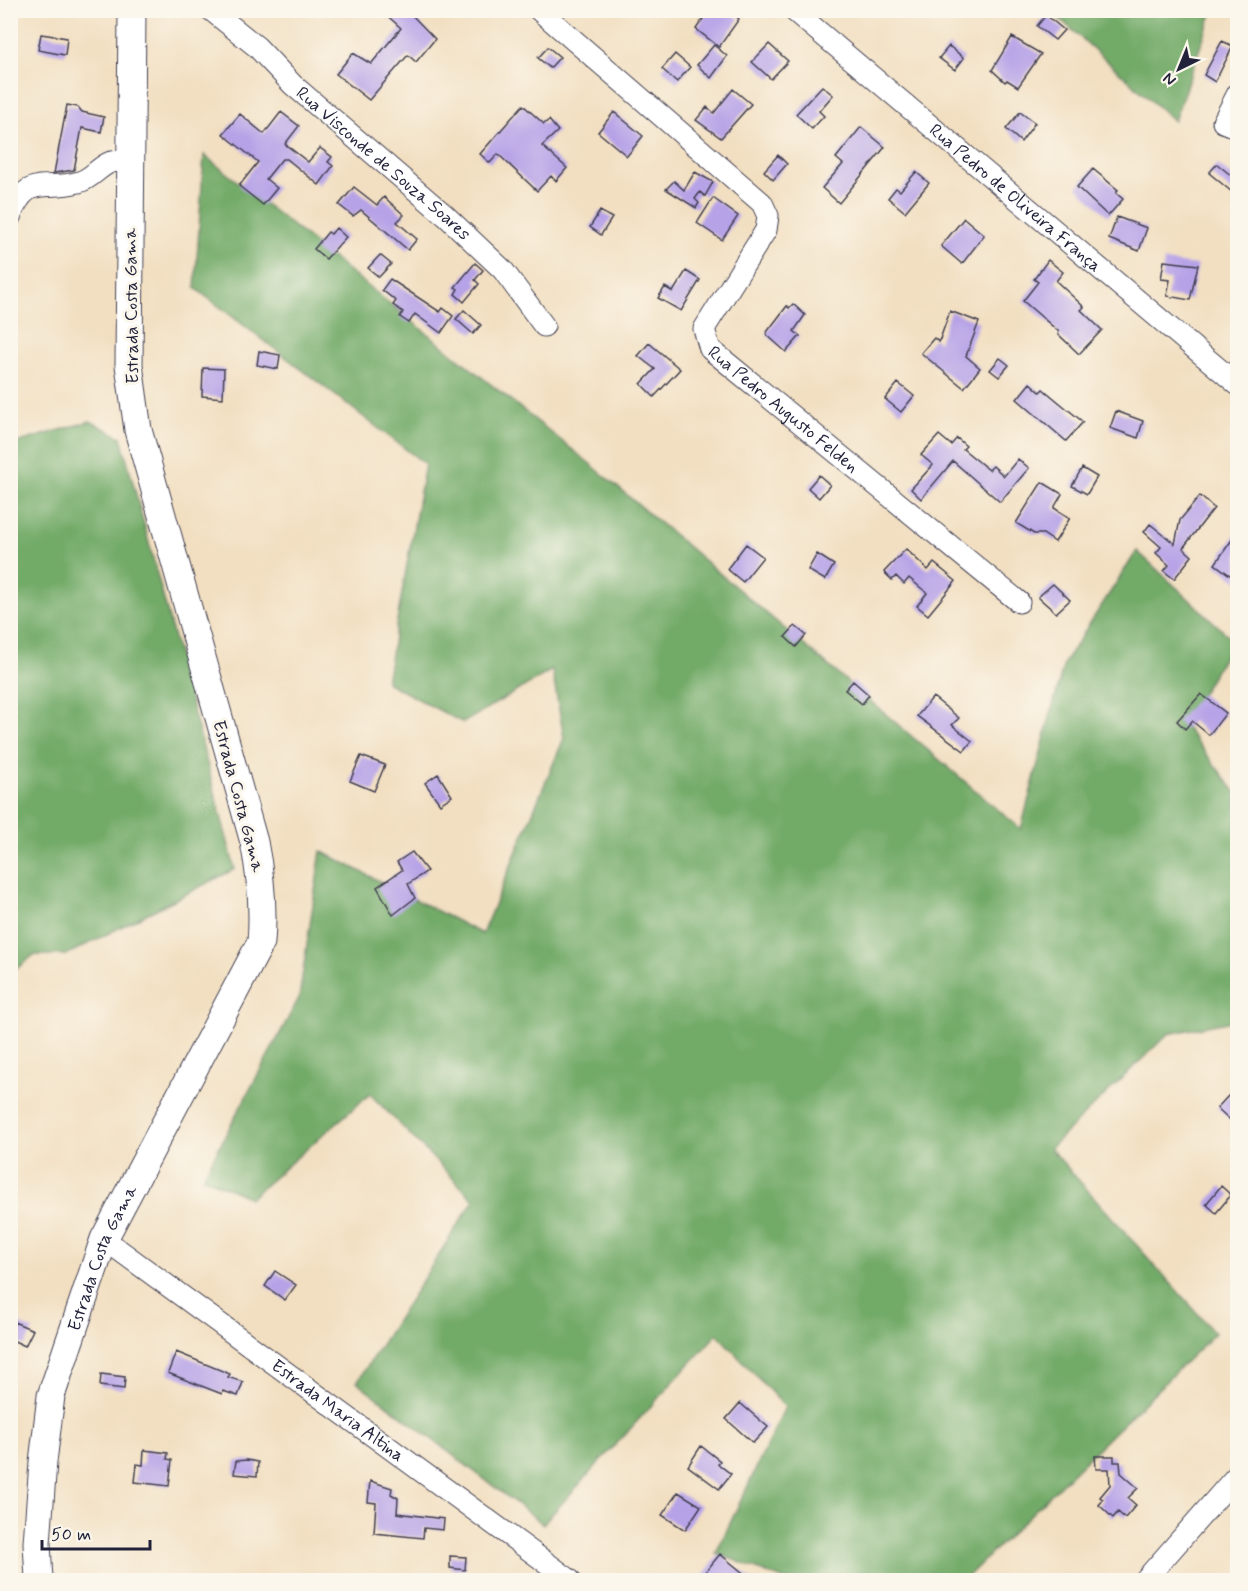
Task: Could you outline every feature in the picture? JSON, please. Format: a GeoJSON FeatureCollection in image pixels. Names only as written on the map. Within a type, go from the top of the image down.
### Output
{"type":"FeatureCollection","features":[{"type":"Feature","properties":{"kind":"main road","name":"Estrada Costa Gama"},"geometry":{"type":"LineString","coordinates":[[39,1581],[38,1532],[51,1396],[104,1239],[261,942],[264,911],[262,881],[254,843],[138,430],[129,365],[132,10]]}},
{"type":"Feature","properties":{"kind":"street","name":"Rua Visconde de Souza Soares"},"geometry":{"type":"LineString","coordinates":[[211,10],[257,47],[293,85],[446,216],[503,270],[544,326]]}},
{"type":"Feature","properties":{"kind":"street","name":"Rua Pedro Augusto Felden"},"geometry":{"type":"LineString","coordinates":[[539,10],[762,203],[768,216],[766,230],[704,329],[710,349],[1019,602]]}},
{"type":"Feature","properties":{"kind":"street","name":"Rua Pedro de Oliveira França"},"geometry":{"type":"LineString","coordinates":[[793,10],[1238,385]]}},
{"type":"Feature","properties":{"kind":"street"},"geometry":{"type":"LineString","coordinates":[[1238,93],[1223,122],[1238,128]]}},
{"type":"Feature","properties":{"kind":"street"},"geometry":{"type":"LineString","coordinates":[[10,218],[18,197],[30,189],[78,183],[92,177],[111,162],[130,161]]}},
{"type":"Feature","properties":{"kind":"street","name":"Estrada Maria Altina"},"geometry":{"type":"LineString","coordinates":[[104,1239],[570,1581]]}},
{"type":"Feature","properties":{"kind":"street"},"geometry":{"type":"LineString","coordinates":[[1145,1581],[1238,1474]]}},
{"type":"Feature","properties":{"kind":"green space"},"geometry":{"type":"Polygon","coordinates":[[[1051,11],[1213,11],[1174,121],[1051,11]]]}},
{"type":"Feature","properties":{"kind":"green space"},"geometry":{"type":"Polygon","coordinates":[[[204,155],[588,462],[1021,829],[1064,663],[1137,551],[1234,641],[1183,724],[1237,794],[1237,1020],[1168,1034],[1050,1148],[1215,1333],[964,1580],[785,1580],[716,1553],[785,1407],[717,1334],[543,1524],[357,1382],[474,1200],[370,1094],[250,1198],[203,1177],[299,998],[321,851],[482,934],[564,738],[552,670],[463,723],[386,682],[425,464],[195,288],[204,155]]]}},
{"type":"Feature","properties":{"kind":"green space"},"geometry":{"type":"Polygon","coordinates":[[[90,421],[121,437],[235,869],[66,955],[34,955],[11,973],[11,437],[13,444],[90,421]]]}},
{"type":"Feature","properties":{"kind":"building"},"geometry":{"type":"Polygon","coordinates":[[[381,10],[407,10],[435,39],[416,62],[408,55],[369,100],[336,74],[353,53],[371,64],[401,28],[381,10]]]}},
{"type":"Feature","properties":{"kind":"building"},"geometry":{"type":"Polygon","coordinates":[[[709,10],[728,10],[739,19],[719,47],[696,29],[709,10]]]}},
{"type":"Feature","properties":{"kind":"building"},"geometry":{"type":"Polygon","coordinates":[[[1046,15],[1064,30],[1055,40],[1037,26],[1046,15]]]}},
{"type":"Feature","properties":{"kind":"building"},"geometry":{"type":"Polygon","coordinates":[[[41,34],[67,38],[65,55],[38,50],[41,34]]]}},
{"type":"Feature","properties":{"kind":"building"},"geometry":{"type":"Polygon","coordinates":[[[1012,37],[1041,54],[1018,87],[1007,80],[1005,82],[992,70],[1012,37]]]}},
{"type":"Feature","properties":{"kind":"building"},"geometry":{"type":"Polygon","coordinates":[[[1222,41],[1233,46],[1215,82],[1204,75],[1222,41]]]}},
{"type":"Feature","properties":{"kind":"building"},"geometry":{"type":"Polygon","coordinates":[[[769,44],[788,61],[771,79],[752,62],[769,44]]]}},
{"type":"Feature","properties":{"kind":"building"},"geometry":{"type":"Polygon","coordinates":[[[714,45],[727,56],[711,78],[697,65],[714,45]]]}},
{"type":"Feature","properties":{"kind":"building"},"geometry":{"type":"Polygon","coordinates":[[[949,46],[964,58],[955,70],[939,58],[949,46]]]}},
{"type":"Feature","properties":{"kind":"building"},"geometry":{"type":"Polygon","coordinates":[[[548,47],[560,57],[550,68],[538,58],[548,47]]]}},
{"type":"Feature","properties":{"kind":"building"},"geometry":{"type":"Polygon","coordinates":[[[675,54],[690,67],[677,82],[662,69],[675,54]]]}},
{"type":"Feature","properties":{"kind":"building"},"geometry":{"type":"Polygon","coordinates":[[[822,86],[833,95],[819,111],[824,116],[812,129],[796,114],[822,86]]]}},
{"type":"Feature","properties":{"kind":"building"},"geometry":{"type":"Polygon","coordinates":[[[733,89],[751,104],[721,138],[696,120],[707,107],[714,113],[733,89]]]}},
{"type":"Feature","properties":{"kind":"building"},"geometry":{"type":"Polygon","coordinates":[[[67,105],[78,107],[82,112],[104,117],[101,132],[82,128],[74,170],[54,173],[67,105]]]}},
{"type":"Feature","properties":{"kind":"building"},"geometry":{"type":"Polygon","coordinates":[[[523,105],[544,124],[549,120],[558,131],[542,146],[567,168],[556,181],[551,176],[537,191],[498,154],[490,163],[480,154],[523,105]]]}},
{"type":"Feature","properties":{"kind":"building"},"geometry":{"type":"Polygon","coordinates":[[[281,112],[299,126],[285,144],[308,162],[320,148],[332,157],[328,162],[333,166],[319,185],[287,159],[282,159],[266,179],[277,188],[263,205],[239,186],[258,162],[223,134],[240,114],[264,134],[281,112]]]}},
{"type":"Feature","properties":{"kind":"building"},"geometry":{"type":"Polygon","coordinates":[[[614,112],[643,136],[627,156],[598,132],[614,112]]]}},
{"type":"Feature","properties":{"kind":"building"},"geometry":{"type":"Polygon","coordinates":[[[1020,112],[1035,123],[1021,142],[1006,129],[1020,112]]]}},
{"type":"Feature","properties":{"kind":"building"},"geometry":{"type":"Polygon","coordinates":[[[861,127],[885,147],[839,203],[822,188],[843,164],[836,158],[861,127]]]}},
{"type":"Feature","properties":{"kind":"building"},"geometry":{"type":"Polygon","coordinates":[[[778,155],[787,164],[773,180],[764,171],[778,155]]]}},
{"type":"Feature","properties":{"kind":"building"},"geometry":{"type":"Polygon","coordinates":[[[1217,164],[1238,181],[1238,197],[1209,173],[1217,164]]]}},
{"type":"Feature","properties":{"kind":"building"},"geometry":{"type":"Polygon","coordinates":[[[1093,169],[1118,190],[1116,193],[1123,199],[1108,216],[1077,187],[1093,169]]]}},
{"type":"Feature","properties":{"kind":"building"},"geometry":{"type":"Polygon","coordinates":[[[695,172],[713,182],[705,196],[700,192],[695,199],[699,203],[696,208],[666,189],[674,181],[684,190],[695,172]]]}},
{"type":"Feature","properties":{"kind":"building"},"geometry":{"type":"Polygon","coordinates":[[[916,172],[929,183],[905,212],[888,198],[896,188],[900,191],[916,172]]]}},
{"type":"Feature","properties":{"kind":"building"},"geometry":{"type":"Polygon","coordinates":[[[354,187],[377,205],[384,197],[404,215],[397,222],[417,239],[408,250],[361,210],[353,216],[339,205],[354,187]]]}},
{"type":"Feature","properties":{"kind":"building"},"geometry":{"type":"Polygon","coordinates":[[[713,198],[738,216],[722,240],[697,223],[713,198]]]}},
{"type":"Feature","properties":{"kind":"building"},"geometry":{"type":"Polygon","coordinates":[[[600,211],[612,218],[601,235],[590,227],[600,211]]]}},
{"type":"Feature","properties":{"kind":"building"},"geometry":{"type":"Polygon","coordinates":[[[1117,217],[1147,228],[1139,251],[1109,239],[1117,217]]]}},
{"type":"Feature","properties":{"kind":"building"},"geometry":{"type":"Polygon","coordinates":[[[964,218],[984,235],[962,264],[941,246],[964,218]]]}},
{"type":"Feature","properties":{"kind":"building"},"geometry":{"type":"Polygon","coordinates":[[[336,228],[346,237],[326,259],[314,249],[328,232],[331,234],[336,228]]]}},
{"type":"Feature","properties":{"kind":"building"},"geometry":{"type":"Polygon","coordinates":[[[380,255],[391,264],[379,277],[368,268],[380,255]]]}},
{"type":"Feature","properties":{"kind":"building"},"geometry":{"type":"Polygon","coordinates":[[[1048,260],[1063,272],[1056,281],[1084,307],[1081,310],[1102,330],[1079,354],[1058,334],[1059,332],[1023,301],[1038,282],[1034,279],[1048,260]]]}},
{"type":"Feature","properties":{"kind":"building"},"geometry":{"type":"Polygon","coordinates":[[[1164,261],[1198,265],[1190,300],[1167,296],[1170,280],[1161,279],[1164,261]]]}},
{"type":"Feature","properties":{"kind":"building"},"geometry":{"type":"Polygon","coordinates":[[[475,263],[483,270],[475,280],[479,284],[464,302],[455,294],[458,289],[455,287],[475,263]]]}},
{"type":"Feature","properties":{"kind":"building"},"geometry":{"type":"Polygon","coordinates":[[[686,271],[700,280],[681,311],[658,298],[665,287],[673,292],[686,271]]]}},
{"type":"Feature","properties":{"kind":"building"},"geometry":{"type":"Polygon","coordinates":[[[390,279],[440,312],[443,308],[453,316],[441,333],[415,314],[409,323],[400,317],[403,312],[393,305],[396,301],[382,290],[390,279]]]}},
{"type":"Feature","properties":{"kind":"building"},"geometry":{"type":"Polygon","coordinates":[[[793,304],[805,315],[794,331],[800,336],[786,352],[767,335],[767,332],[787,306],[789,308],[793,304]]]}},
{"type":"Feature","properties":{"kind":"building"},"geometry":{"type":"Polygon","coordinates":[[[464,310],[481,325],[473,334],[456,319],[464,310]]]}},
{"type":"Feature","properties":{"kind":"building"},"geometry":{"type":"Polygon","coordinates":[[[950,311],[979,322],[966,356],[980,368],[964,388],[921,353],[934,338],[939,342],[950,311]]]}},
{"type":"Feature","properties":{"kind":"building"},"geometry":{"type":"Polygon","coordinates":[[[649,343],[680,369],[654,397],[641,384],[655,369],[638,356],[649,343]]]}},
{"type":"Feature","properties":{"kind":"building"},"geometry":{"type":"Polygon","coordinates":[[[259,351],[280,355],[278,369],[257,365],[259,351]]]}},
{"type":"Feature","properties":{"kind":"building"},"geometry":{"type":"Polygon","coordinates":[[[1000,358],[1009,365],[999,377],[990,370],[1000,358]]]}},
{"type":"Feature","properties":{"kind":"building"},"geometry":{"type":"Polygon","coordinates":[[[203,368],[224,369],[223,398],[202,396],[203,368]]]}},
{"type":"Feature","properties":{"kind":"building"},"geometry":{"type":"Polygon","coordinates":[[[898,383],[914,396],[901,412],[885,399],[898,383]]]}},
{"type":"Feature","properties":{"kind":"building"},"geometry":{"type":"Polygon","coordinates":[[[1030,383],[1040,392],[1043,389],[1083,422],[1066,441],[1017,399],[1030,383]]]}},
{"type":"Feature","properties":{"kind":"building"},"geometry":{"type":"Polygon","coordinates":[[[1116,411],[1143,421],[1138,438],[1110,428],[1116,411]]]}},
{"type":"Feature","properties":{"kind":"building"},"geometry":{"type":"Polygon","coordinates":[[[939,435],[951,445],[957,438],[966,446],[963,449],[989,470],[993,466],[1004,476],[1018,459],[1029,468],[1000,502],[953,461],[921,499],[911,489],[933,465],[921,455],[939,435]]]}},
{"type":"Feature","properties":{"kind":"building"},"geometry":{"type":"Polygon","coordinates":[[[1082,468],[1097,477],[1087,494],[1072,486],[1082,468]]]}},
{"type":"Feature","properties":{"kind":"building"},"geometry":{"type":"Polygon","coordinates":[[[819,475],[830,485],[819,498],[808,488],[819,475]]]}},
{"type":"Feature","properties":{"kind":"building"},"geometry":{"type":"Polygon","coordinates":[[[1042,482],[1062,494],[1054,508],[1070,518],[1055,542],[1043,534],[1034,534],[1016,523],[1042,482]]]}},
{"type":"Feature","properties":{"kind":"building"},"geometry":{"type":"Polygon","coordinates":[[[1200,496],[1214,508],[1183,548],[1192,556],[1174,579],[1164,571],[1169,565],[1156,553],[1161,547],[1144,532],[1150,524],[1175,544],[1180,520],[1200,496]]]}},
{"type":"Feature","properties":{"kind":"building"},"geometry":{"type":"Polygon","coordinates":[[[1238,531],[1238,581],[1215,564],[1238,531]]]}},
{"type":"Feature","properties":{"kind":"building"},"geometry":{"type":"Polygon","coordinates":[[[746,544],[763,557],[743,582],[727,569],[746,544]]]}},
{"type":"Feature","properties":{"kind":"building"},"geometry":{"type":"Polygon","coordinates":[[[906,549],[928,570],[934,563],[956,581],[928,615],[917,606],[927,593],[909,578],[904,584],[896,576],[892,580],[884,572],[906,549]]]}},
{"type":"Feature","properties":{"kind":"building"},"geometry":{"type":"Polygon","coordinates":[[[817,554],[834,565],[825,580],[808,570],[817,554]]]}},
{"type":"Feature","properties":{"kind":"building"},"geometry":{"type":"Polygon","coordinates":[[[1053,584],[1070,600],[1056,613],[1038,597],[1053,584]]]}},
{"type":"Feature","properties":{"kind":"building"},"geometry":{"type":"Polygon","coordinates":[[[795,626],[806,635],[796,647],[785,637],[795,626]]]}},
{"type":"Feature","properties":{"kind":"building"},"geometry":{"type":"Polygon","coordinates":[[[853,681],[869,695],[862,704],[845,690],[853,681]]]}},
{"type":"Feature","properties":{"kind":"building"},"geometry":{"type":"Polygon","coordinates":[[[1201,694],[1226,713],[1209,735],[1192,721],[1185,729],[1177,721],[1201,694]]]}},
{"type":"Feature","properties":{"kind":"building"},"geometry":{"type":"Polygon","coordinates":[[[933,697],[959,718],[952,725],[972,741],[964,751],[917,716],[933,697]]]}},
{"type":"Feature","properties":{"kind":"building"},"geometry":{"type":"Polygon","coordinates":[[[361,756],[385,765],[374,791],[350,781],[361,756]]]}},
{"type":"Feature","properties":{"kind":"building"},"geometry":{"type":"Polygon","coordinates":[[[438,774],[452,796],[440,804],[425,783],[438,774]]]}},
{"type":"Feature","properties":{"kind":"building"},"geometry":{"type":"Polygon","coordinates":[[[412,852],[427,871],[408,884],[415,898],[393,915],[377,887],[402,870],[397,862],[412,852]]]}},
{"type":"Feature","properties":{"kind":"building"},"geometry":{"type":"Polygon","coordinates":[[[1229,1095],[1238,1102],[1238,1127],[1217,1108],[1229,1095]]]}},
{"type":"Feature","properties":{"kind":"building"},"geometry":{"type":"Polygon","coordinates":[[[1221,1186],[1231,1195],[1216,1213],[1206,1204],[1221,1186]]]}},
{"type":"Feature","properties":{"kind":"building"},"geometry":{"type":"Polygon","coordinates":[[[275,1271],[296,1285],[285,1300],[265,1286],[275,1271]]]}},
{"type":"Feature","properties":{"kind":"building"},"geometry":{"type":"Polygon","coordinates":[[[14,1322],[33,1330],[25,1346],[10,1339],[14,1322]]]}},
{"type":"Feature","properties":{"kind":"building"},"geometry":{"type":"Polygon","coordinates":[[[176,1352],[230,1374],[228,1377],[243,1382],[238,1396],[223,1391],[222,1394],[168,1373],[176,1352]]]}},
{"type":"Feature","properties":{"kind":"building"},"geometry":{"type":"Polygon","coordinates":[[[101,1374],[125,1377],[124,1389],[100,1386],[101,1374]]]}},
{"type":"Feature","properties":{"kind":"building"},"geometry":{"type":"Polygon","coordinates":[[[740,1403],[768,1427],[753,1443],[726,1419],[740,1403]]]}},
{"type":"Feature","properties":{"kind":"building"},"geometry":{"type":"Polygon","coordinates":[[[701,1446],[720,1461],[718,1464],[731,1474],[719,1489],[688,1466],[701,1446]]]}},
{"type":"Feature","properties":{"kind":"building"},"geometry":{"type":"Polygon","coordinates":[[[144,1450],[168,1453],[167,1459],[172,1460],[169,1486],[135,1482],[137,1464],[143,1465],[144,1450]]]}},
{"type":"Feature","properties":{"kind":"building"},"geometry":{"type":"Polygon","coordinates":[[[1095,1456],[1114,1456],[1114,1462],[1120,1462],[1121,1473],[1138,1488],[1128,1498],[1136,1505],[1125,1518],[1118,1512],[1113,1518],[1099,1505],[1103,1500],[1100,1497],[1110,1485],[1109,1469],[1096,1469],[1095,1456]]]}},
{"type":"Feature","properties":{"kind":"building"},"geometry":{"type":"Polygon","coordinates":[[[236,1461],[258,1462],[257,1476],[234,1474],[236,1461]]]}},
{"type":"Feature","properties":{"kind":"building"},"geometry":{"type":"Polygon","coordinates":[[[370,1481],[392,1488],[391,1494],[398,1498],[397,1513],[444,1519],[443,1530],[424,1528],[423,1538],[374,1533],[376,1503],[368,1502],[370,1481]]]}},
{"type":"Feature","properties":{"kind":"building"},"geometry":{"type":"Polygon","coordinates":[[[678,1492],[701,1506],[685,1530],[662,1515],[678,1492]]]}},
{"type":"Feature","properties":{"kind":"building"},"geometry":{"type":"Polygon","coordinates":[[[720,1554],[753,1581],[698,1581],[720,1554]]]}},
{"type":"Feature","properties":{"kind":"building"},"geometry":{"type":"Polygon","coordinates":[[[450,1556],[466,1557],[465,1570],[450,1568],[450,1556]]]}}]}
